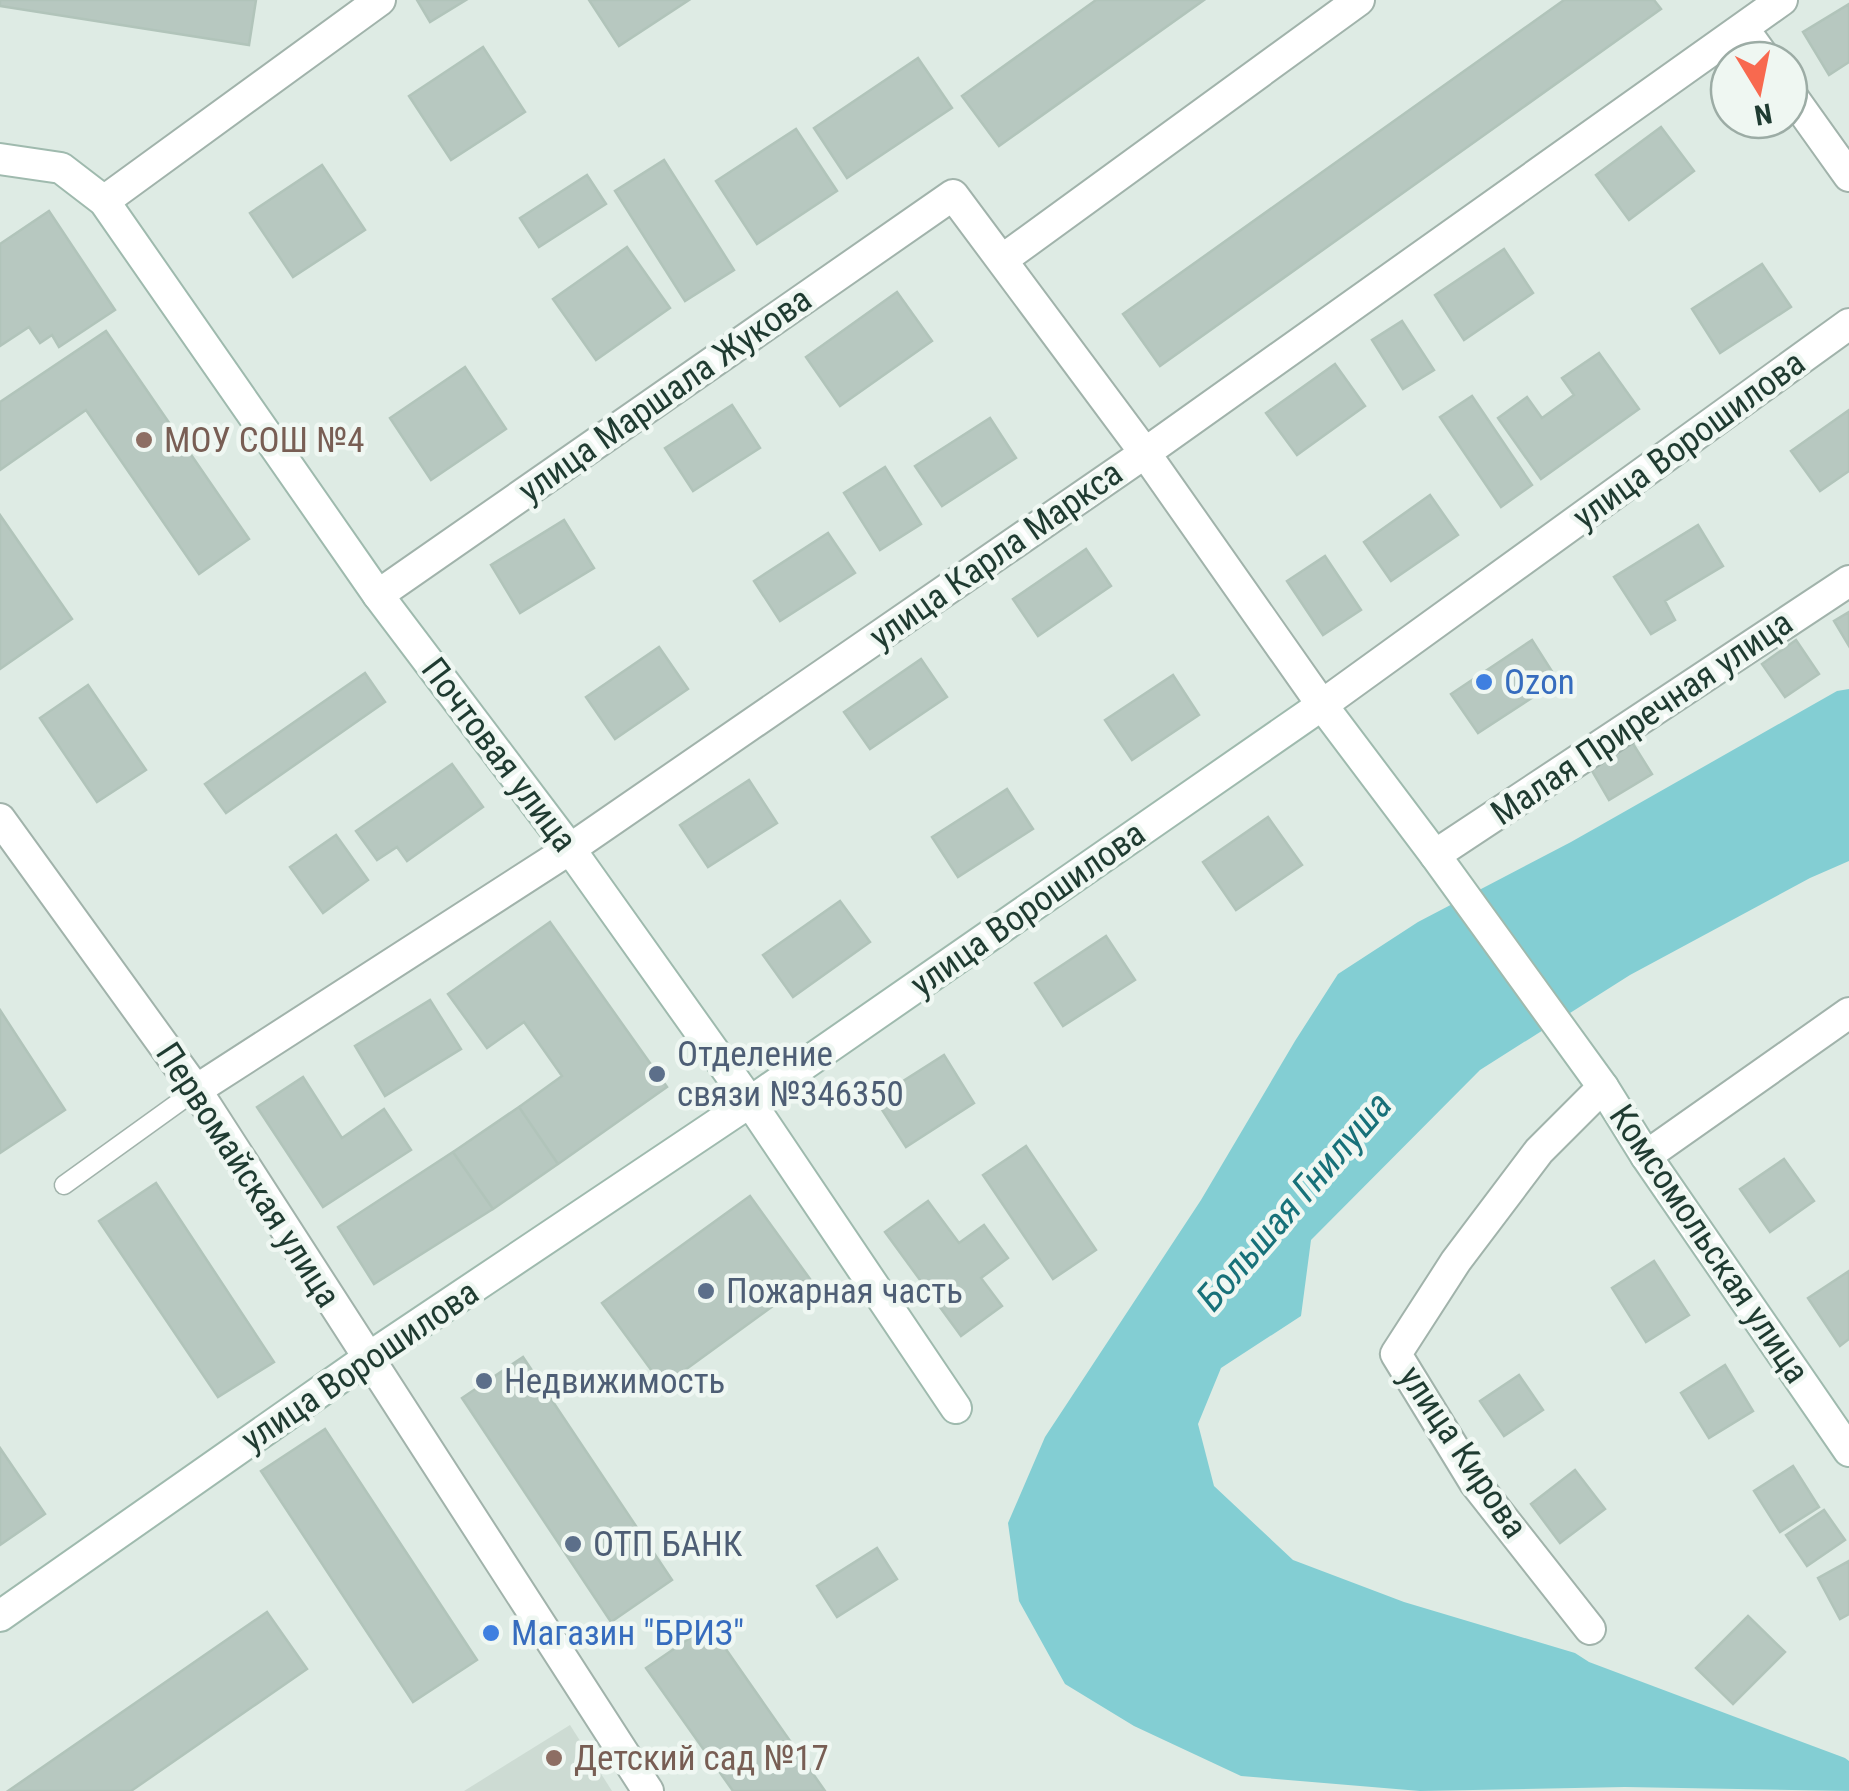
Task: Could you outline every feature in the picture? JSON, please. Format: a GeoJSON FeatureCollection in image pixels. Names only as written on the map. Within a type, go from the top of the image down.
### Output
{"type":"FeatureCollection","features":[{"type":"Feature","properties":{"kind":"street"},"geometry":{"type":"LineString","coordinates":[[104,201],[380,0]]}},
{"type":"Feature","properties":{"kind":"street"},"geometry":{"type":"LineString","coordinates":[[1359,0],[1002,260],[1434,855]]}},
{"type":"Feature","properties":{"kind":"street","name":"улица Карла Маркса"},"geometry":{"type":"LineString","coordinates":[[196,1090],[570,850],[1144,453],[1782,0]]}},
{"type":"Feature","properties":{"kind":"street"},"geometry":{"type":"LineString","coordinates":[[1743,28],[1752,40]]}},
{"type":"Feature","properties":{"kind":"street"},"geometry":{"type":"LineString","coordinates":[[1809,120],[1849,176]]}},
{"type":"Feature","properties":{"kind":"street","name":"Почтовая улица"},"geometry":{"type":"LineString","coordinates":[[0,159],[61,168],[104,201],[378,595],[570,850],[750,1102],[956,1408]]}},
{"type":"Feature","properties":{"kind":"street","name":"улица Маршала Жукова"},"geometry":{"type":"LineString","coordinates":[[378,595],[953,196],[1002,260]]}},
{"type":"Feature","properties":{"kind":"street","name":"улица Ворошилова"},"geometry":{"type":"LineString","coordinates":[[0,1616],[368,1358],[750,1102],[1322,705],[1849,324]]}},
{"type":"Feature","properties":{"kind":"street","name":"Малая Приречная улица"},"geometry":{"type":"LineString","coordinates":[[1434,855],[1849,581]]}},
{"type":"Feature","properties":{"kind":"street","name":"Первомайская улица"},"geometry":{"type":"LineString","coordinates":[[0,819],[196,1090],[648,1791]]}},
{"type":"Feature","properties":{"kind":"street","name":"Комсомольская улица"},"geometry":{"type":"LineString","coordinates":[[1434,855],[1603,1087],[1646,1156],[1849,1450]]}},
{"type":"Feature","properties":{"kind":"street"},"geometry":{"type":"LineString","coordinates":[[1646,1156],[1849,1014]]}},
{"type":"Feature","properties":{"kind":"street","name":"улица Кирова"},"geometry":{"type":"LineString","coordinates":[[1590,1629],[1476,1483],[1396,1354],[1456,1261],[1539,1151],[1603,1087]]}},
{"type":"Feature","properties":{"kind":"lane"},"geometry":{"type":"LineString","coordinates":[[64,1185],[196,1090]]}},
{"type":"Feature","properties":{"kind":"shaded area","name":"Детский сад №17"},"geometry":{"type":"Polygon","coordinates":[[[570,1725],[612,1791],[464,1791],[570,1725]]]}},
{"type":"Feature","properties":{"kind":"water","name":"Большая Гнилуша"},"geometry":{"type":"Polygon","coordinates":[[[1849,689],[1849,861],[1630,975],[1480,1070],[1311,1240],[1301,1316],[1221,1368],[1198,1424],[1214,1486],[1293,1560],[1404,1602],[1575,1653],[1589,1662],[1845,1758],[1849,1761],[1849,1791],[1625,1787],[1420,1791],[1241,1776],[1134,1726],[1065,1684],[1019,1601],[1008,1523],[1045,1437],[1201,1200],[1338,974],[1418,922],[1571,842],[1837,691],[1849,689]]]}},
{"type":"Feature","properties":{"kind":"building"},"geometry":{"type":"Polygon","coordinates":[[[0,0],[256,0],[249,45],[0,6],[0,0]]]}},
{"type":"Feature","properties":{"kind":"building"},"geometry":{"type":"Polygon","coordinates":[[[417,0],[466,0],[430,22],[417,0]]]}},
{"type":"Feature","properties":{"kind":"building"},"geometry":{"type":"Polygon","coordinates":[[[589,0],[689,0],[619,46],[589,0]]]}},
{"type":"Feature","properties":{"kind":"building"},"geometry":{"type":"Polygon","coordinates":[[[1096,0],[1204,0],[999,146],[962,96],[1096,0]]]}},
{"type":"Feature","properties":{"kind":"building"},"geometry":{"type":"Polygon","coordinates":[[[1564,0],[1654,0],[1661,9],[1160,366],[1123,314],[1564,0]]]}},
{"type":"Feature","properties":{"kind":"building"},"geometry":{"type":"Polygon","coordinates":[[[1849,4],[1849,62],[1829,75],[1803,32],[1849,4]]]}},
{"type":"Feature","properties":{"kind":"building"},"geometry":{"type":"Polygon","coordinates":[[[483,47],[525,112],[451,160],[409,96],[483,47]]]}},
{"type":"Feature","properties":{"kind":"building"},"geometry":{"type":"Polygon","coordinates":[[[918,58],[952,108],[847,178],[814,128],[918,58]]]}},
{"type":"Feature","properties":{"kind":"building"},"geometry":{"type":"Polygon","coordinates":[[[1661,127],[1694,171],[1629,220],[1596,175],[1661,127]]]}},
{"type":"Feature","properties":{"kind":"building"},"geometry":{"type":"Polygon","coordinates":[[[796,129],[837,191],[757,244],[716,181],[796,129]]]}},
{"type":"Feature","properties":{"kind":"building"},"geometry":{"type":"Polygon","coordinates":[[[664,160],[734,270],[685,301],[615,191],[664,160]]]}},
{"type":"Feature","properties":{"kind":"building"},"geometry":{"type":"Polygon","coordinates":[[[322,165],[365,230],[293,277],[250,213],[322,165]]]}},
{"type":"Feature","properties":{"kind":"building"},"geometry":{"type":"Polygon","coordinates":[[[587,175],[606,204],[539,247],[520,218],[587,175]]]}},
{"type":"Feature","properties":{"kind":"building"},"geometry":{"type":"Polygon","coordinates":[[[49,211],[115,310],[59,347],[52,335],[40,343],[29,327],[0,346],[0,244],[49,211]]]}},
{"type":"Feature","properties":{"kind":"building"},"geometry":{"type":"Polygon","coordinates":[[[627,247],[670,308],[596,360],[553,299],[627,247]]]}},
{"type":"Feature","properties":{"kind":"building"},"geometry":{"type":"Polygon","coordinates":[[[1504,249],[1533,293],[1464,340],[1435,295],[1504,249]]]}},
{"type":"Feature","properties":{"kind":"building"},"geometry":{"type":"Polygon","coordinates":[[[1762,264],[1791,307],[1720,353],[1692,309],[1762,264]]]}},
{"type":"Feature","properties":{"kind":"building"},"geometry":{"type":"Polygon","coordinates":[[[897,292],[932,341],[840,406],[806,357],[897,292]]]}},
{"type":"Feature","properties":{"kind":"building"},"geometry":{"type":"Polygon","coordinates":[[[1402,321],[1434,370],[1403,389],[1372,340],[1402,321]]]}},
{"type":"Feature","properties":{"kind":"building","name":"МОУ СОШ №4"},"geometry":{"type":"Polygon","coordinates":[[[106,331],[249,539],[199,574],[86,410],[0,470],[0,402],[106,331]]]}},
{"type":"Feature","properties":{"kind":"building"},"geometry":{"type":"Polygon","coordinates":[[[1599,353],[1639,409],[1541,479],[1498,418],[1527,397],[1542,418],[1574,395],[1562,378],[1599,353]]]}},
{"type":"Feature","properties":{"kind":"building"},"geometry":{"type":"Polygon","coordinates":[[[1335,364],[1365,406],[1297,455],[1266,413],[1335,364]]]}},
{"type":"Feature","properties":{"kind":"building"},"geometry":{"type":"Polygon","coordinates":[[[465,367],[506,429],[431,480],[390,418],[465,367]]]}},
{"type":"Feature","properties":{"kind":"building"},"geometry":{"type":"Polygon","coordinates":[[[1472,396],[1532,485],[1501,507],[1440,417],[1472,396]]]}},
{"type":"Feature","properties":{"kind":"building"},"geometry":{"type":"Polygon","coordinates":[[[732,405],[760,448],[693,491],[665,448],[732,405]]]}},
{"type":"Feature","properties":{"kind":"building"},"geometry":{"type":"Polygon","coordinates":[[[1849,410],[1849,471],[1820,491],[1791,451],[1849,410]]]}},
{"type":"Feature","properties":{"kind":"building"},"geometry":{"type":"Polygon","coordinates":[[[990,418],[1016,458],[942,506],[915,466],[990,418]]]}},
{"type":"Feature","properties":{"kind":"building"},"geometry":{"type":"Polygon","coordinates":[[[885,467],[921,524],[880,550],[844,493],[885,467]]]}},
{"type":"Feature","properties":{"kind":"building"},"geometry":{"type":"Polygon","coordinates":[[[1430,495],[1458,535],[1391,581],[1364,542],[1430,495]]]}},
{"type":"Feature","properties":{"kind":"building"},"geometry":{"type":"Polygon","coordinates":[[[0,515],[72,619],[0,669],[0,515]]]}},
{"type":"Feature","properties":{"kind":"building"},"geometry":{"type":"Polygon","coordinates":[[[564,520],[594,568],[520,613],[491,565],[564,520]]]}},
{"type":"Feature","properties":{"kind":"building"},"geometry":{"type":"Polygon","coordinates":[[[1698,525],[1723,566],[1665,601],[1675,620],[1651,634],[1614,577],[1698,525]]]}},
{"type":"Feature","properties":{"kind":"building"},"geometry":{"type":"Polygon","coordinates":[[[828,533],[855,573],[780,621],[754,581],[828,533]]]}},
{"type":"Feature","properties":{"kind":"building"},"geometry":{"type":"Polygon","coordinates":[[[1086,549],[1111,586],[1038,636],[1013,599],[1086,549]]]}},
{"type":"Feature","properties":{"kind":"building"},"geometry":{"type":"Polygon","coordinates":[[[1325,556],[1361,610],[1323,635],[1287,581],[1325,556]]]}},
{"type":"Feature","properties":{"kind":"building"},"geometry":{"type":"Polygon","coordinates":[[[1849,612],[1849,646],[1834,621],[1849,612]]]}},
{"type":"Feature","properties":{"kind":"building"},"geometry":{"type":"Polygon","coordinates":[[[1532,640],[1558,681],[1478,733],[1451,694],[1532,640]]]}},
{"type":"Feature","properties":{"kind":"building"},"geometry":{"type":"Polygon","coordinates":[[[1796,640],[1819,674],[1785,697],[1762,664],[1796,640]]]}},
{"type":"Feature","properties":{"kind":"building"},"geometry":{"type":"Polygon","coordinates":[[[659,647],[688,689],[615,739],[586,697],[659,647]]]}},
{"type":"Feature","properties":{"kind":"building"},"geometry":{"type":"Polygon","coordinates":[[[921,659],[947,697],[870,749],[844,712],[921,659]]]}},
{"type":"Feature","properties":{"kind":"building"},"geometry":{"type":"Polygon","coordinates":[[[365,673],[385,702],[226,813],[205,784],[365,673]]]}},
{"type":"Feature","properties":{"kind":"building"},"geometry":{"type":"Polygon","coordinates":[[[1173,675],[1199,715],[1132,760],[1105,720],[1173,675]]]}},
{"type":"Feature","properties":{"kind":"building"},"geometry":{"type":"Polygon","coordinates":[[[88,685],[146,770],[97,802],[40,718],[88,685]]]}},
{"type":"Feature","properties":{"kind":"building"},"geometry":{"type":"Polygon","coordinates":[[[1630,739],[1652,774],[1609,800],[1588,764],[1630,739]]]}},
{"type":"Feature","properties":{"kind":"building"},"geometry":{"type":"Polygon","coordinates":[[[452,764],[483,807],[407,861],[397,847],[377,860],[356,831],[452,764]]]}},
{"type":"Feature","properties":{"kind":"building"},"geometry":{"type":"Polygon","coordinates":[[[749,780],[777,823],[708,867],[680,825],[749,780]]]}},
{"type":"Feature","properties":{"kind":"building"},"geometry":{"type":"Polygon","coordinates":[[[1007,789],[1033,829],[958,877],[932,837],[1007,789]]]}},
{"type":"Feature","properties":{"kind":"building"},"geometry":{"type":"Polygon","coordinates":[[[1268,817],[1302,865],[1236,910],[1203,862],[1268,817]]]}},
{"type":"Feature","properties":{"kind":"building"},"geometry":{"type":"Polygon","coordinates":[[[336,835],[368,880],[323,913],[290,867],[336,835]]]}},
{"type":"Feature","properties":{"kind":"building"},"geometry":{"type":"Polygon","coordinates":[[[840,901],[870,942],[793,997],[763,955],[840,901]]]}},
{"type":"Feature","properties":{"kind":"building"},"geometry":{"type":"Polygon","coordinates":[[[550,922],[667,1087],[558,1164],[519,1107],[562,1076],[524,1022],[487,1048],[448,994],[550,922]]]}},
{"type":"Feature","properties":{"kind":"building"},"geometry":{"type":"Polygon","coordinates":[[[1106,936],[1135,980],[1063,1026],[1035,983],[1106,936]]]}},
{"type":"Feature","properties":{"kind":"building"},"geometry":{"type":"Polygon","coordinates":[[[430,1000],[461,1049],[385,1096],[355,1046],[430,1000]]]}},
{"type":"Feature","properties":{"kind":"building"},"geometry":{"type":"Polygon","coordinates":[[[0,1010],[65,1110],[0,1153],[0,1010]]]}},
{"type":"Feature","properties":{"kind":"building"},"geometry":{"type":"Polygon","coordinates":[[[944,1055],[974,1103],[906,1147],[875,1099],[944,1055]]]}},
{"type":"Feature","properties":{"kind":"building"},"geometry":{"type":"Polygon","coordinates":[[[303,1077],[342,1138],[384,1109],[411,1150],[323,1207],[257,1107],[303,1077]]]}},
{"type":"Feature","properties":{"kind":"building"},"geometry":{"type":"Polygon","coordinates":[[[519,1107],[558,1164],[493,1209],[453,1152],[519,1107]]]}},
{"type":"Feature","properties":{"kind":"building"},"geometry":{"type":"Polygon","coordinates":[[[1026,1146],[1096,1250],[1053,1279],[983,1175],[1026,1146]]]}},
{"type":"Feature","properties":{"kind":"building"},"geometry":{"type":"Polygon","coordinates":[[[453,1152],[493,1209],[374,1284],[338,1227],[453,1152]]]}},
{"type":"Feature","properties":{"kind":"building"},"geometry":{"type":"Polygon","coordinates":[[[1784,1159],[1814,1201],[1770,1232],[1740,1189],[1784,1159]]]}},
{"type":"Feature","properties":{"kind":"building"},"geometry":{"type":"Polygon","coordinates":[[[156,1183],[274,1362],[218,1397],[99,1221],[156,1183]]]}},
{"type":"Feature","properties":{"kind":"building","name":"Пожарная часть"},"geometry":{"type":"Polygon","coordinates":[[[750,1196],[810,1279],[663,1386],[602,1303],[750,1196]]]}},
{"type":"Feature","properties":{"kind":"building"},"geometry":{"type":"Polygon","coordinates":[[[928,1201],[959,1243],[984,1225],[1008,1258],[981,1278],[1002,1306],[961,1336],[885,1232],[928,1201]]]}},
{"type":"Feature","properties":{"kind":"building"},"geometry":{"type":"Polygon","coordinates":[[[1654,1261],[1689,1315],[1646,1342],[1612,1288],[1654,1261]]]}},
{"type":"Feature","properties":{"kind":"building"},"geometry":{"type":"Polygon","coordinates":[[[1849,1271],[1849,1339],[1840,1346],[1808,1298],[1849,1271]]]}},
{"type":"Feature","properties":{"kind":"building"},"geometry":{"type":"Polygon","coordinates":[[[523,1357],[672,1580],[611,1622],[462,1398],[523,1357]]]}},
{"type":"Feature","properties":{"kind":"building"},"geometry":{"type":"Polygon","coordinates":[[[1725,1365],[1753,1411],[1709,1438],[1681,1393],[1725,1365]]]}},
{"type":"Feature","properties":{"kind":"building"},"geometry":{"type":"Polygon","coordinates":[[[1519,1375],[1543,1410],[1504,1436],[1480,1401],[1519,1375]]]}},
{"type":"Feature","properties":{"kind":"building"},"geometry":{"type":"Polygon","coordinates":[[[325,1429],[477,1660],[413,1702],[261,1471],[325,1429]]]}},
{"type":"Feature","properties":{"kind":"building"},"geometry":{"type":"Polygon","coordinates":[[[0,1448],[45,1514],[0,1545],[0,1448]]]}},
{"type":"Feature","properties":{"kind":"building"},"geometry":{"type":"Polygon","coordinates":[[[1793,1466],[1819,1507],[1780,1532],[1754,1491],[1793,1466]]]}},
{"type":"Feature","properties":{"kind":"building"},"geometry":{"type":"Polygon","coordinates":[[[1575,1470],[1605,1509],[1560,1543],[1531,1504],[1575,1470]]]}},
{"type":"Feature","properties":{"kind":"building"},"geometry":{"type":"Polygon","coordinates":[[[1824,1510],[1845,1540],[1807,1566],[1786,1535],[1824,1510]]]}},
{"type":"Feature","properties":{"kind":"building"},"geometry":{"type":"Polygon","coordinates":[[[877,1548],[897,1579],[837,1617],[817,1586],[877,1548]]]}},
{"type":"Feature","properties":{"kind":"building"},"geometry":{"type":"Polygon","coordinates":[[[1849,1561],[1849,1614],[1840,1619],[1818,1578],[1849,1561]]]}},
{"type":"Feature","properties":{"kind":"building"},"geometry":{"type":"Polygon","coordinates":[[[267,1612],[307,1669],[131,1791],[8,1791],[267,1612]]]}},
{"type":"Feature","properties":{"kind":"building"},"geometry":{"type":"Polygon","coordinates":[[[1748,1616],[1785,1652],[1733,1704],[1696,1668],[1748,1616]]]}},
{"type":"Feature","properties":{"kind":"building"},"geometry":{"type":"Polygon","coordinates":[[[709,1625],[825,1791],[733,1791],[646,1668],[709,1625]]]}},
{"type":"Feature","properties":{"kind":"place","name":"МОУ СОШ №4"},"geometry":{"type":"Point","coordinates":[144,440]}},
{"type":"Feature","properties":{"kind":"place","name":"Ozon"},"geometry":{"type":"Point","coordinates":[1484,682]}},
{"type":"Feature","properties":{"kind":"place","name":"Отделение связи №346350"},"geometry":{"type":"Point","coordinates":[657,1074]}},
{"type":"Feature","properties":{"kind":"place","name":"Пожарная часть"},"geometry":{"type":"Point","coordinates":[706,1291]}},
{"type":"Feature","properties":{"kind":"place","name":"Недвижимость"},"geometry":{"type":"Point","coordinates":[484,1381]}},
{"type":"Feature","properties":{"kind":"place","name":"ОТП БАНК"},"geometry":{"type":"Point","coordinates":[573,1544]}},
{"type":"Feature","properties":{"kind":"place","name":"Магазин \"БРИЗ\""},"geometry":{"type":"Point","coordinates":[491,1633]}},
{"type":"Feature","properties":{"kind":"place","name":"Детский сад №17"},"geometry":{"type":"Point","coordinates":[554,1758]}}]}
